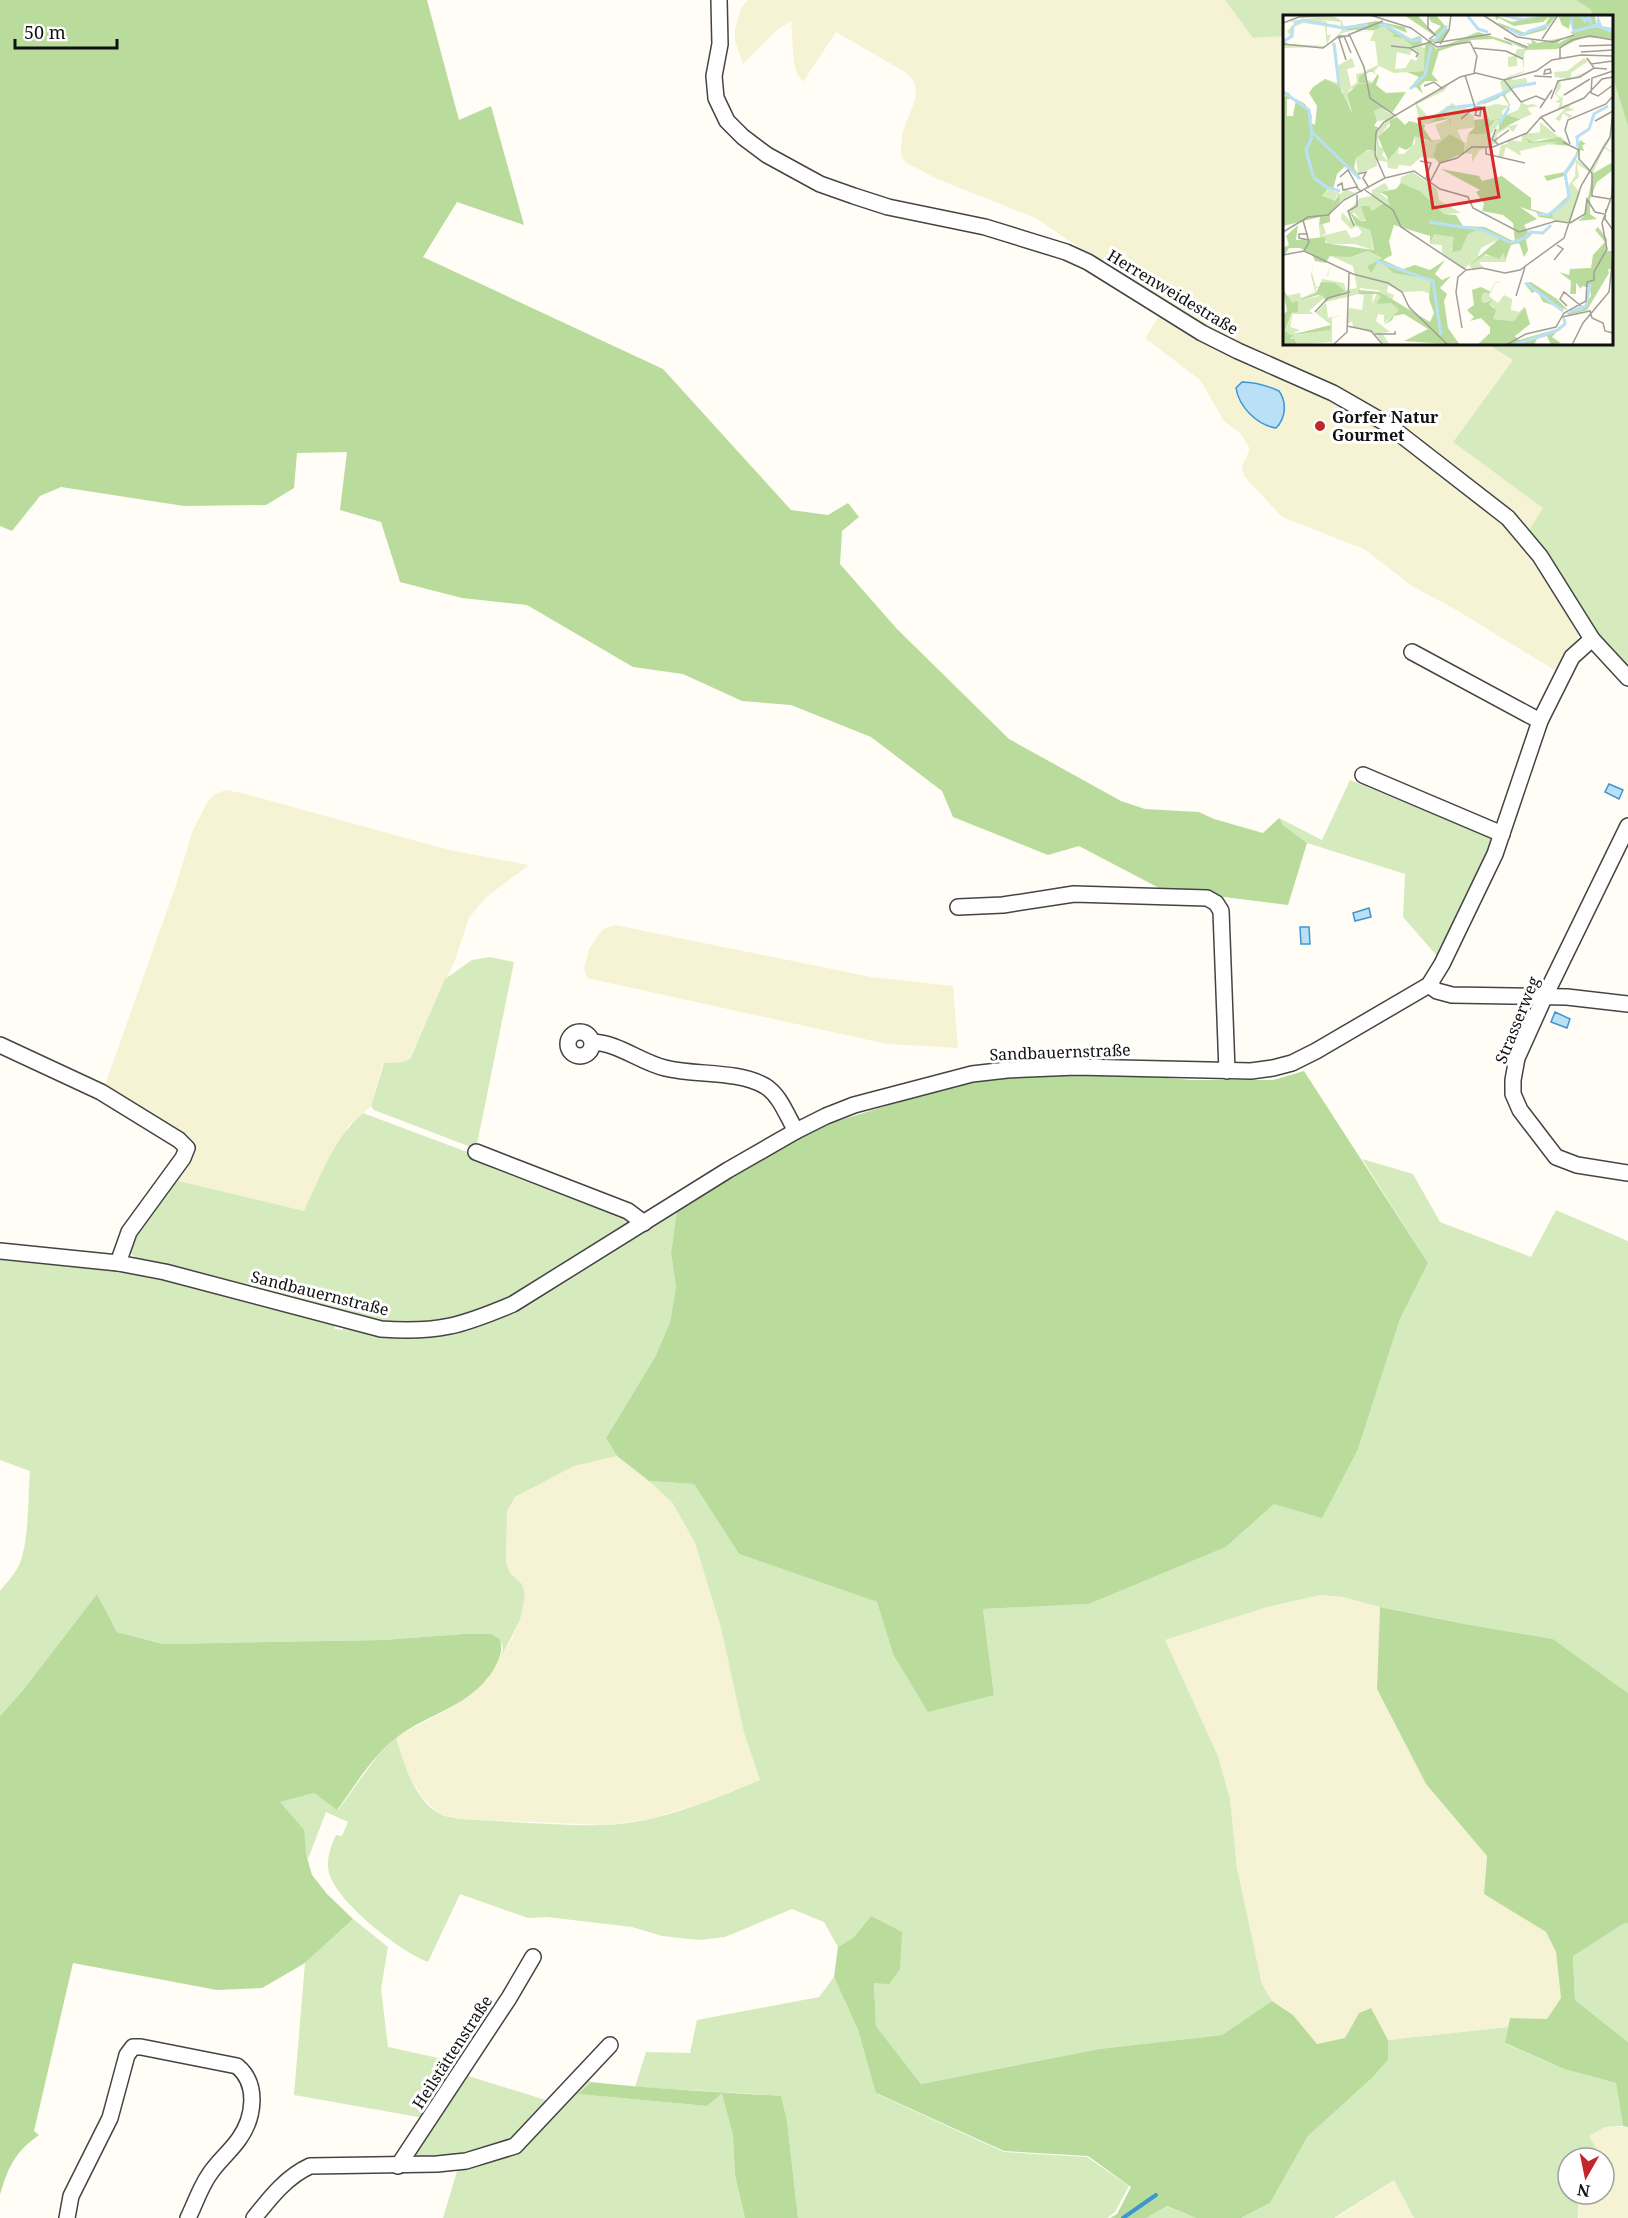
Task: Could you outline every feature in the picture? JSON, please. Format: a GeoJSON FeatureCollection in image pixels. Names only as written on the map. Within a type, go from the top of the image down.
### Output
{"type":"FeatureCollection","features":[{"type":"Feature","properties":{"kind":"street","name":"Herrenweidestraße"},"geometry":{"type":"LineString","coordinates":[[719,0],[720,44],[714,76],[716,98],[727,121],[743,137],[767,155],[820,184],[854,196],[888,207],[995,230],[1066,252],[1088,262],[1202,333],[1333,393],[1387,424],[1508,518],[1540,556],[1592,639],[1628,678]]}},
{"type":"Feature","properties":{"kind":"street"},"geometry":{"type":"LineString","coordinates":[[1592,639],[1572,657],[1540,721],[1502,834],[1479,890],[1430,985],[1444,994],[1545,996],[1628,1004]]}},
{"type":"Feature","properties":{"kind":"street"},"geometry":{"type":"LineString","coordinates":[[1412,652],[1540,721]]}},
{"type":"Feature","properties":{"kind":"street"},"geometry":{"type":"LineString","coordinates":[[1363,774],[1502,834]]}},
{"type":"Feature","properties":{"kind":"street","name":"Strasserweg"},"geometry":{"type":"LineString","coordinates":[[1628,826],[1545,996],[1514,1069],[1514,1094],[1520,1110],[1557,1157],[1566,1163],[1628,1173]]}},
{"type":"Feature","properties":{"kind":"street"},"geometry":{"type":"LineString","coordinates":[[958,907],[1003,905],[1074,894],[1208,898],[1216,903],[1221,911],[1227,1071]]}},
{"type":"Feature","properties":{"kind":"street","name":"Sandbauernstraße"},"geometry":{"type":"LineString","coordinates":[[0,1251],[118,1263],[234,1289],[381,1329],[417,1331],[449,1328],[477,1320],[513,1304],[728,1170],[796,1131],[854,1105],[972,1074],[1076,1067],[1227,1071],[1272,1068],[1292,1063],[1316,1051],[1430,985]]}},
{"type":"Feature","properties":{"kind":"street"},"geometry":{"type":"LineString","coordinates":[[592,1042],[616,1046],[662,1068],[683,1073],[736,1077],[759,1084],[775,1094],[796,1131]]}},
{"type":"Feature","properties":{"kind":"street"},"geometry":{"type":"LineString","coordinates":[[0,1045],[101,1092],[179,1140],[187,1148],[183,1158],[129,1232],[118,1263]]}},
{"type":"Feature","properties":{"kind":"street"},"geometry":{"type":"LineString","coordinates":[[476,1152],[628,1211],[644,1223]]}},
{"type":"Feature","properties":{"kind":"street","name":"Heilstättenstraße"},"geometry":{"type":"LineString","coordinates":[[398,2166],[511,1995],[533,1957]]}},
{"type":"Feature","properties":{"kind":"street"},"geometry":{"type":"LineString","coordinates":[[254,2218],[282,2186],[300,2170],[310,2166],[398,2166],[466,2161],[515,2146],[610,2045]]}},
{"type":"Feature","properties":{"kind":"street"},"geometry":{"type":"LineString","coordinates":[[68,2218],[71,2196],[110,2118],[127,2055],[133,2047],[237,2066],[248,2078],[251,2089],[250,2114],[245,2128],[235,2144],[207,2177],[188,2218]]}},
{"type":"Feature","properties":{"kind":"shaded area"},"geometry":{"type":"Polygon","coordinates":[[[748,0],[1225,0],[1253,38],[1283,36],[1283,345],[1489,345],[1513,360],[1453,442],[1544,508],[1541,566],[1579,632],[1576,643],[1556,671],[1458,611],[1412,586],[1364,549],[1282,517],[1244,476],[1242,466],[1250,449],[1241,434],[1224,421],[1200,380],[1145,338],[1168,302],[1091,256],[1036,218],[937,179],[905,162],[901,154],[903,131],[915,100],[916,90],[913,80],[905,72],[836,32],[803,82],[797,74],[794,62],[791,21],[776,31],[743,64],[735,41],[735,28],[741,8],[748,0]]]}},
{"type":"Feature","properties":{"kind":"shaded area"},"geometry":{"type":"Polygon","coordinates":[[[226,790],[449,850],[529,865],[485,898],[469,918],[455,960],[409,1059],[403,1062],[383,1063],[371,1106],[349,1125],[304,1212],[174,1180],[191,1153],[104,1088],[177,882],[193,830],[208,801],[215,794],[226,790]]]}},
{"type":"Feature","properties":{"kind":"shaded area"},"geometry":{"type":"Polygon","coordinates":[[[615,925],[871,977],[953,986],[958,1048],[887,1044],[587,978],[584,969],[589,949],[603,929],[615,925]]]}},
{"type":"Feature","properties":{"kind":"shaded area"},"geometry":{"type":"Polygon","coordinates":[[[617,1456],[661,1489],[672,1502],[695,1543],[721,1628],[744,1733],[760,1780],[702,1803],[650,1819],[607,1825],[458,1819],[439,1814],[424,1799],[412,1781],[402,1760],[396,1737],[449,1709],[471,1694],[487,1680],[511,1640],[520,1620],[522,1584],[510,1573],[506,1563],[507,1511],[515,1497],[574,1466],[617,1456]]]}},
{"type":"Feature","properties":{"kind":"shaded area"},"geometry":{"type":"Polygon","coordinates":[[[1320,1595],[1343,1597],[1380,1607],[1377,1689],[1426,1784],[1487,1856],[1484,1894],[1546,1932],[1556,1952],[1561,1998],[1547,2019],[1510,2018],[1508,2027],[1388,2040],[1370,2008],[1359,2013],[1345,2038],[1317,2044],[1293,2015],[1272,2001],[1262,1984],[1237,1868],[1230,1799],[1218,1756],[1164,1640],[1264,1608],[1320,1595]]]}},
{"type":"Feature","properties":{"kind":"shaded area"},"geometry":{"type":"Polygon","coordinates":[[[1605,2127],[1628,2127],[1628,2218],[1579,2218],[1579,2206],[1616,2206],[1616,2146],[1594,2146],[1588,2136],[1605,2127]]]}},
{"type":"Feature","properties":{"kind":"shaded area"},"geometry":{"type":"Polygon","coordinates":[[[1394,2180],[1414,2218],[1334,2218],[1339,2216],[1394,2180]]]}},
{"type":"Feature","properties":{"kind":"green space"},"geometry":{"type":"Polygon","coordinates":[[[0,0],[427,0],[459,120],[491,106],[524,225],[457,202],[423,257],[663,369],[791,510],[828,515],[848,503],[859,517],[842,531],[840,564],[897,629],[1009,739],[1121,801],[1145,809],[1199,812],[1214,819],[1263,833],[1279,818],[1283,825],[1307,843],[1288,905],[1161,889],[1079,846],[1048,855],[953,817],[942,791],[871,737],[791,705],[742,701],[683,674],[633,667],[527,605],[462,598],[400,582],[381,522],[340,510],[347,452],[297,453],[294,488],[266,505],[184,506],[61,487],[40,496],[12,531],[0,526],[0,0]]]}},
{"type":"Feature","properties":{"kind":"green space"},"geometry":{"type":"Polygon","coordinates":[[[1225,0],[1576,0],[1590,9],[1593,15],[1283,15],[1283,36],[1253,38],[1225,0]]]}},
{"type":"Feature","properties":{"kind":"green space"},"geometry":{"type":"Polygon","coordinates":[[[1576,0],[1628,0],[1628,126],[1613,78],[1613,15],[1593,15],[1590,9],[1576,0]]]}},
{"type":"Feature","properties":{"kind":"green space"},"geometry":{"type":"Polygon","coordinates":[[[1613,78],[1628,126],[1628,668],[1582,616],[1528,532],[1543,508],[1453,442],[1513,360],[1489,345],[1613,345],[1613,78]]]}},
{"type":"Feature","properties":{"kind":"green space"},"geometry":{"type":"Polygon","coordinates":[[[1350,780],[1489,837],[1493,844],[1438,957],[1403,917],[1405,874],[1307,843],[1283,825],[1279,818],[1322,840],[1350,780]]]}},
{"type":"Feature","properties":{"kind":"green space"},"geometry":{"type":"Polygon","coordinates":[[[490,957],[514,962],[476,1149],[374,1110],[371,1106],[384,1063],[403,1062],[410,1059],[445,979],[472,960],[490,957]]]}},
{"type":"Feature","properties":{"kind":"green space"},"geometry":{"type":"Polygon","coordinates":[[[1304,1071],[1428,1263],[1400,1319],[1358,1449],[1322,1518],[1274,1504],[1226,1547],[1089,1604],[983,1609],[994,1695],[928,1712],[893,1654],[877,1602],[739,1554],[694,1484],[649,1481],[617,1456],[606,1438],[655,1357],[670,1322],[676,1287],[671,1253],[677,1210],[788,1143],[834,1122],[972,1081],[1032,1076],[1132,1075],[1191,1080],[1273,1080],[1304,1071]]]}},
{"type":"Feature","properties":{"kind":"green space"},"geometry":{"type":"Polygon","coordinates":[[[363,1113],[475,1155],[629,1219],[628,1224],[519,1293],[458,1321],[397,1326],[141,1260],[131,1253],[129,1245],[174,1180],[304,1211],[336,1146],[363,1113]]]}},
{"type":"Feature","properties":{"kind":"green space"},"geometry":{"type":"Polygon","coordinates":[[[1362,1159],[1413,1174],[1440,1222],[1531,1257],[1556,1210],[1628,1241],[1628,1693],[1553,1639],[1380,1607],[1343,1597],[1320,1595],[1264,1608],[1165,1640],[1218,1756],[1230,1799],[1237,1868],[1262,1984],[1272,2001],[1222,2035],[1099,2049],[921,2084],[876,2026],[871,1916],[854,1937],[838,1947],[824,1922],[792,1909],[725,1937],[699,1940],[662,1936],[632,1927],[547,1917],[528,1918],[460,1894],[428,1962],[402,1948],[372,1926],[336,1888],[330,1876],[329,1855],[336,1835],[342,1836],[348,1822],[326,1812],[308,1859],[279,1802],[314,1793],[338,1810],[378,1755],[396,1737],[402,1758],[417,1791],[431,1808],[444,1816],[458,1819],[569,1825],[625,1823],[684,1809],[760,1780],[744,1733],[721,1628],[695,1543],[672,1502],[649,1481],[694,1484],[739,1554],[877,1602],[893,1654],[994,1695],[983,1609],[1089,1604],[1226,1547],[1274,1504],[1358,1449],[1400,1319],[1428,1263],[1362,1159]]]}},
{"type":"Feature","properties":{"kind":"green space"},"geometry":{"type":"Polygon","coordinates":[[[677,1210],[671,1253],[676,1287],[670,1322],[655,1357],[606,1438],[617,1456],[574,1466],[515,1497],[507,1511],[506,1563],[510,1573],[522,1584],[525,1596],[520,1620],[500,1659],[503,1649],[500,1639],[491,1634],[383,1640],[163,1644],[117,1632],[97,1594],[23,1690],[0,1716],[0,1591],[17,1568],[24,1550],[30,1471],[0,1460],[0,1257],[150,1274],[334,1324],[335,1329],[342,1330],[344,1327],[391,1336],[426,1337],[462,1330],[611,1251],[677,1210]]]}},
{"type":"Feature","properties":{"kind":"green space"},"geometry":{"type":"Polygon","coordinates":[[[97,1594],[117,1632],[163,1644],[383,1640],[491,1634],[500,1639],[501,1651],[494,1669],[473,1692],[461,1701],[408,1729],[387,1745],[337,1810],[314,1793],[280,1802],[304,1830],[306,1854],[312,1875],[327,1894],[353,1919],[305,1963],[262,1988],[217,1990],[73,1963],[34,2131],[39,2135],[18,2154],[6,2176],[0,2195],[0,1716],[23,1690],[97,1594]]]}},
{"type":"Feature","properties":{"kind":"green space"},"geometry":{"type":"Polygon","coordinates":[[[1380,1607],[1553,1639],[1628,1693],[1628,1923],[1573,1956],[1575,2000],[1628,2042],[1628,2127],[1623,2126],[1616,2083],[1564,2069],[1505,2043],[1510,2018],[1547,2019],[1561,1998],[1556,1952],[1546,1932],[1484,1894],[1487,1856],[1426,1784],[1377,1689],[1380,1607]]]}},
{"type":"Feature","properties":{"kind":"green space"},"geometry":{"type":"Polygon","coordinates":[[[871,1916],[902,1932],[900,1969],[889,1984],[874,1983],[876,2026],[921,2084],[1099,2049],[1222,2035],[1272,2001],[1293,2015],[1317,2044],[1345,2038],[1359,2013],[1371,2008],[1388,2040],[1388,2060],[1372,2078],[1308,2136],[1270,2203],[1241,2218],[1196,2218],[1167,2206],[1146,2218],[1110,2218],[1117,2214],[1131,2187],[1088,2156],[1004,2151],[876,2093],[858,2030],[834,1977],[838,1947],[854,1937],[871,1916]]]}},
{"type":"Feature","properties":{"kind":"green space"},"geometry":{"type":"Polygon","coordinates":[[[353,1919],[388,1947],[381,1989],[388,2047],[461,2063],[424,2118],[294,2095],[305,1963],[353,1919]]]}},
{"type":"Feature","properties":{"kind":"green space"},"geometry":{"type":"Polygon","coordinates":[[[1628,1923],[1628,2042],[1575,2000],[1573,1955],[1628,1923]]]}},
{"type":"Feature","properties":{"kind":"green space"},"geometry":{"type":"Polygon","coordinates":[[[834,1977],[858,2030],[877,2094],[1004,2152],[1087,2157],[1129,2186],[1115,2212],[1107,2218],[798,2218],[787,2120],[781,2096],[723,2092],[733,2135],[735,2175],[745,2218],[443,2218],[458,2168],[504,2155],[587,2080],[591,2082],[579,2094],[707,2106],[722,2092],[635,2087],[646,2052],[690,2053],[697,2020],[819,1997],[834,1977]]]}},
{"type":"Feature","properties":{"kind":"green space"},"geometry":{"type":"Polygon","coordinates":[[[1508,2027],[1506,2044],[1564,2069],[1616,2083],[1623,2126],[1605,2127],[1589,2136],[1595,2146],[1556,2146],[1556,2206],[1578,2206],[1578,2218],[1414,2218],[1394,2180],[1334,2218],[1241,2218],[1270,2203],[1308,2136],[1372,2078],[1388,2060],[1388,2040],[1508,2027]]]}},
{"type":"Feature","properties":{"kind":"green space"},"geometry":{"type":"Polygon","coordinates":[[[465,2075],[549,2101],[509,2144],[462,2158],[412,2158],[465,2075]]]}},
{"type":"Feature","properties":{"kind":"green space"},"geometry":{"type":"Polygon","coordinates":[[[591,2082],[781,2096],[787,2120],[798,2218],[745,2218],[735,2175],[733,2135],[722,2093],[707,2106],[578,2094],[591,2082]]]}},
{"type":"Feature","properties":{"kind":"green space"},"geometry":{"type":"Polygon","coordinates":[[[1166,2206],[1196,2218],[1146,2218],[1166,2206]]]}},
{"type":"Feature","properties":{"kind":"water"},"geometry":{"type":"Polygon","coordinates":[[[1242,382],[1261,385],[1279,391],[1282,395],[1284,410],[1282,420],[1276,428],[1262,423],[1245,408],[1236,388],[1242,382]]]}},
{"type":"Feature","properties":{"kind":"water"},"geometry":{"type":"Polygon","coordinates":[[[1609,784],[1623,790],[1619,799],[1605,792],[1609,784]]]}},
{"type":"Feature","properties":{"kind":"water"},"geometry":{"type":"Polygon","coordinates":[[[1369,908],[1371,917],[1355,921],[1353,913],[1369,908]]]}},
{"type":"Feature","properties":{"kind":"water"},"geometry":{"type":"Polygon","coordinates":[[[1300,927],[1309,927],[1310,944],[1301,944],[1300,927]]]}},
{"type":"Feature","properties":{"kind":"water"},"geometry":{"type":"Polygon","coordinates":[[[1555,1012],[1570,1019],[1567,1028],[1551,1022],[1555,1012]]]}},
{"type":"Feature","properties":{"kind":"waterway"},"geometry":{"type":"LineString","coordinates":[[1123,2218],[1156,2195]]}},
{"type":"Feature","properties":{"kind":"place","name":"Gorfer Natur Gourmet"},"geometry":{"type":"Point","coordinates":[1320,426]}}]}
